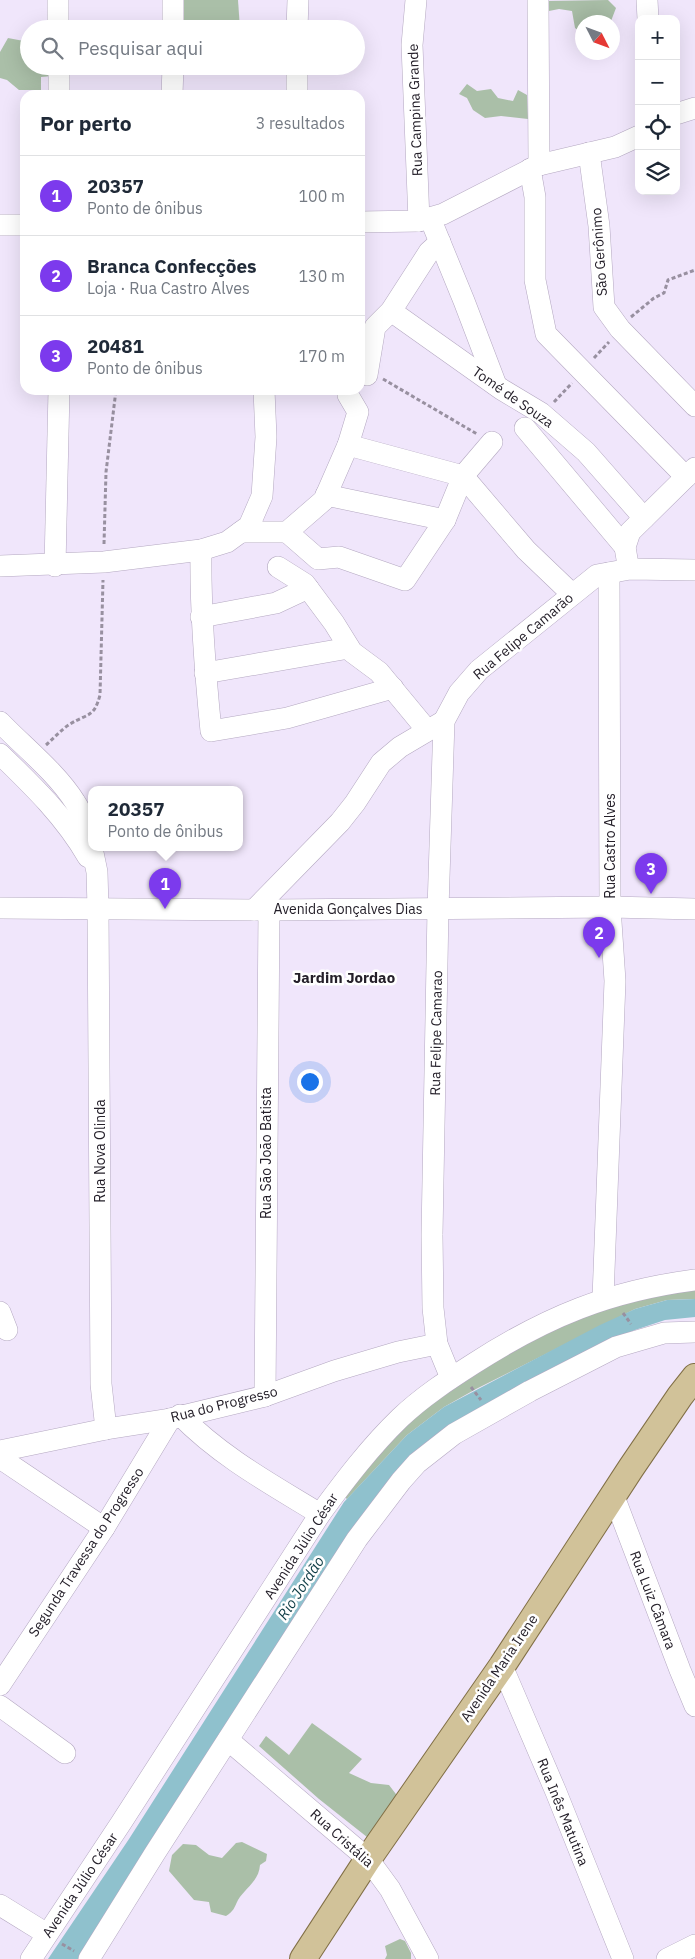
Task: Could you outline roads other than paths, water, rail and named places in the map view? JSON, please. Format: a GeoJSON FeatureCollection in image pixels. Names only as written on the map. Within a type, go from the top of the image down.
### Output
{"type":"FeatureCollection","features":[{"type":"Feature","properties":{"kind":"main road","name":"Avenida Maria Irene"},"geometry":{"type":"LineString","coordinates":[[303,1959],[368,1859],[502,1666],[613,1494],[695,1377]]}},
{"type":"Feature","properties":{"kind":"street"},"geometry":{"type":"LineString","coordinates":[[58,0],[58,20]]}},
{"type":"Feature","properties":{"kind":"street"},"geometry":{"type":"LineString","coordinates":[[173,0],[173,20]]}},
{"type":"Feature","properties":{"kind":"street"},"geometry":{"type":"LineString","coordinates":[[297,20],[298,0]]}},
{"type":"Feature","properties":{"kind":"street","name":"Rua Campina Grande"},"geometry":{"type":"LineString","coordinates":[[416,0],[412,45],[424,219]]}},
{"type":"Feature","properties":{"kind":"street"},"geometry":{"type":"LineString","coordinates":[[538,0],[535,280],[546,334],[582,372],[690,472],[630,532],[619,571],[695,570]]}},
{"type":"Feature","properties":{"kind":"street"},"geometry":{"type":"LineString","coordinates":[[647,0],[648,15]]}},
{"type":"Feature","properties":{"kind":"street"},"geometry":{"type":"LineString","coordinates":[[59,75],[59,90]]}},
{"type":"Feature","properties":{"kind":"street"},"geometry":{"type":"LineString","coordinates":[[172,75],[172,90]]}},
{"type":"Feature","properties":{"kind":"street"},"geometry":{"type":"LineString","coordinates":[[297,75],[297,90]]}},
{"type":"Feature","properties":{"kind":"street"},"geometry":{"type":"LineString","coordinates":[[680,113],[695,108]]}},
{"type":"Feature","properties":{"kind":"street"},"geometry":{"type":"LineString","coordinates":[[365,222],[424,219],[443,214],[535,167],[615,147],[635,138]]}},
{"type":"Feature","properties":{"kind":"street","name":"São Gerônimo"},"geometry":{"type":"LineString","coordinates":[[589,154],[599,226],[604,307],[620,329],[695,406]]}},
{"type":"Feature","properties":{"kind":"street"},"geometry":{"type":"LineString","coordinates":[[424,219],[440,242],[496,385]]}},
{"type":"Feature","properties":{"kind":"street"},"geometry":{"type":"LineString","coordinates":[[0,225],[20,225]]}},
{"type":"Feature","properties":{"kind":"street"},"geometry":{"type":"LineString","coordinates":[[367,375],[376,327],[391,310],[429,252],[440,242]]}},
{"type":"Feature","properties":{"kind":"street","name":"Tomé de Souza"},"geometry":{"type":"LineString","coordinates":[[391,310],[496,385],[541,413],[586,452],[644,518]]}},
{"type":"Feature","properties":{"kind":"street"},"geometry":{"type":"LineString","coordinates":[[55,566],[59,395]]}},
{"type":"Feature","properties":{"kind":"street"},"geometry":{"type":"LineString","coordinates":[[0,566],[55,566],[104,562],[201,550],[227,542],[245,529],[262,496],[266,437],[264,395]]}},
{"type":"Feature","properties":{"kind":"street"},"geometry":{"type":"LineString","coordinates":[[287,532],[324,500],[348,445],[358,412],[348,395]]}},
{"type":"Feature","properties":{"kind":"street"},"geometry":{"type":"LineString","coordinates":[[525,428],[625,548]]}},
{"type":"Feature","properties":{"kind":"street"},"geometry":{"type":"LineString","coordinates":[[245,529],[287,532],[318,559],[339,557],[405,580],[445,520],[463,476],[492,442]]}},
{"type":"Feature","properties":{"kind":"street"},"geometry":{"type":"LineString","coordinates":[[348,445],[463,476],[526,550],[572,594]]}},
{"type":"Feature","properties":{"kind":"street"},"geometry":{"type":"LineString","coordinates":[[326,495],[445,520]]}},
{"type":"Feature","properties":{"kind":"street"},"geometry":{"type":"LineString","coordinates":[[201,550],[205,673],[211,731],[287,718],[393,688]]}},
{"type":"Feature","properties":{"kind":"street"},"geometry":{"type":"LineString","coordinates":[[261,910],[340,822],[381,763],[400,747],[436,725],[393,688],[380,672],[352,652],[334,623],[305,584],[278,567]]}},
{"type":"Feature","properties":{"kind":"street","name":"Rua Felipe Camarão"},"geometry":{"type":"LineString","coordinates":[[436,725],[459,693],[479,670],[597,575],[619,571]]}},
{"type":"Feature","properties":{"kind":"street","name":"Rua Castro Alves"},"geometry":{"type":"LineString","coordinates":[[603,1298],[609,1180],[614,982],[610,907],[619,571]]}},
{"type":"Feature","properties":{"kind":"street"},"geometry":{"type":"LineString","coordinates":[[202,617],[276,603],[308,588]]}},
{"type":"Feature","properties":{"kind":"street"},"geometry":{"type":"LineString","coordinates":[[205,673],[349,648]]}},
{"type":"Feature","properties":{"kind":"street","name":"Rua Nova Olinda"},"geometry":{"type":"LineString","coordinates":[[0,722],[63,785],[76,804],[88,832]]}},
{"type":"Feature","properties":{"kind":"street","name":"Rua Felipe Camarao"},"geometry":{"type":"LineString","coordinates":[[436,725],[438,909],[432,1235],[433,1308],[437,1344]]}},
{"type":"Feature","properties":{"kind":"street"},"geometry":{"type":"LineString","coordinates":[[0,754],[46,799],[66,822],[97,872]]}},
{"type":"Feature","properties":{"kind":"street","name":"Rua Nova Olinda"},"geometry":{"type":"LineString","coordinates":[[93,851],[97,872],[98,908],[101,1384],[106,1429]]}},
{"type":"Feature","properties":{"kind":"street","name":"Avenida Gonçalves Dias"},"geometry":{"type":"LineString","coordinates":[[0,908],[261,910],[610,907],[695,909]]}},
{"type":"Feature","properties":{"kind":"street","name":"Rua São João Batista"},"geometry":{"type":"LineString","coordinates":[[261,910],[265,1396]]}},
{"type":"Feature","properties":{"kind":"street","name":"Avenida Júlio César"},"geometry":{"type":"LineString","coordinates":[[31,1959],[51,1936],[126,1815],[320,1514],[372,1447],[421,1400],[458,1379],[517,1337],[548,1321],[603,1298],[666,1284],[695,1280]]}},
{"type":"Feature","properties":{"kind":"street"},"geometry":{"type":"LineString","coordinates":[[82,1956],[155,1853],[363,1531],[417,1463],[461,1430],[616,1347],[664,1333],[695,1332]]}},
{"type":"Feature","properties":{"kind":"street"},"geometry":{"type":"LineString","coordinates":[[437,1344],[458,1379]]}},
{"type":"Feature","properties":{"kind":"street","name":"Rua do Progresso"},"geometry":{"type":"LineString","coordinates":[[0,1451],[175,1417],[265,1396],[334,1371],[398,1352],[437,1344]]}},
{"type":"Feature","properties":{"kind":"street"},"geometry":{"type":"LineString","coordinates":[[175,1417],[229,1458],[320,1514]]}},
{"type":"Feature","properties":{"kind":"street","name":"Segunda Travessa do Progresso"},"geometry":{"type":"LineString","coordinates":[[0,1686],[175,1417]]}},
{"type":"Feature","properties":{"kind":"street"},"geometry":{"type":"LineString","coordinates":[[0,1458],[104,1528]]}},
{"type":"Feature","properties":{"kind":"street","name":"Rua Luiz Câmara"},"geometry":{"type":"LineString","coordinates":[[613,1494],[695,1706]]}},
{"type":"Feature","properties":{"kind":"street","name":"Rua Inês Matutina"},"geometry":{"type":"LineString","coordinates":[[502,1666],[556,1792],[622,1959]]}},
{"type":"Feature","properties":{"kind":"street"},"geometry":{"type":"LineString","coordinates":[[0,1706],[65,1753]]}},
{"type":"Feature","properties":{"kind":"street","name":"Rua Cristália"},"geometry":{"type":"LineString","coordinates":[[228,1740],[368,1859],[390,1889],[428,1959]]}},
{"type":"Feature","properties":{"kind":"street"},"geometry":{"type":"LineString","coordinates":[[0,1905],[51,1936]]}},
{"type":"Feature","properties":{"kind":"street"},"geometry":{"type":"LineString","coordinates":[[667,1959],[695,1945]]}},
{"type":"Feature","properties":{"kind":"water","name":"Rio Jordão"},"geometry":{"type":"Polygon","coordinates":[[[695,1299],[695,1317],[665,1320],[635,1330],[590,1350],[431,1439],[79,1959],[48,1959],[129,1839],[344,1502],[407,1435],[444,1407],[600,1325],[635,1309],[667,1300],[695,1299]]]}},
{"type":"Feature","properties":{"kind":"place","name":"20481"},"geometry":{"type":"Point","coordinates":[651,894]}},
{"type":"Feature","properties":{"kind":"place","name":"20357"},"geometry":{"type":"Point","coordinates":[165,909]}},
{"type":"Feature","properties":{"kind":"place","name":"Branca Confecções"},"geometry":{"type":"Point","coordinates":[599,958]}},
{"type":"Feature","properties":{"kind":"district","name":"Jardim Jordao"},"geometry":{"type":"Point","coordinates":[344,978]}}]}
